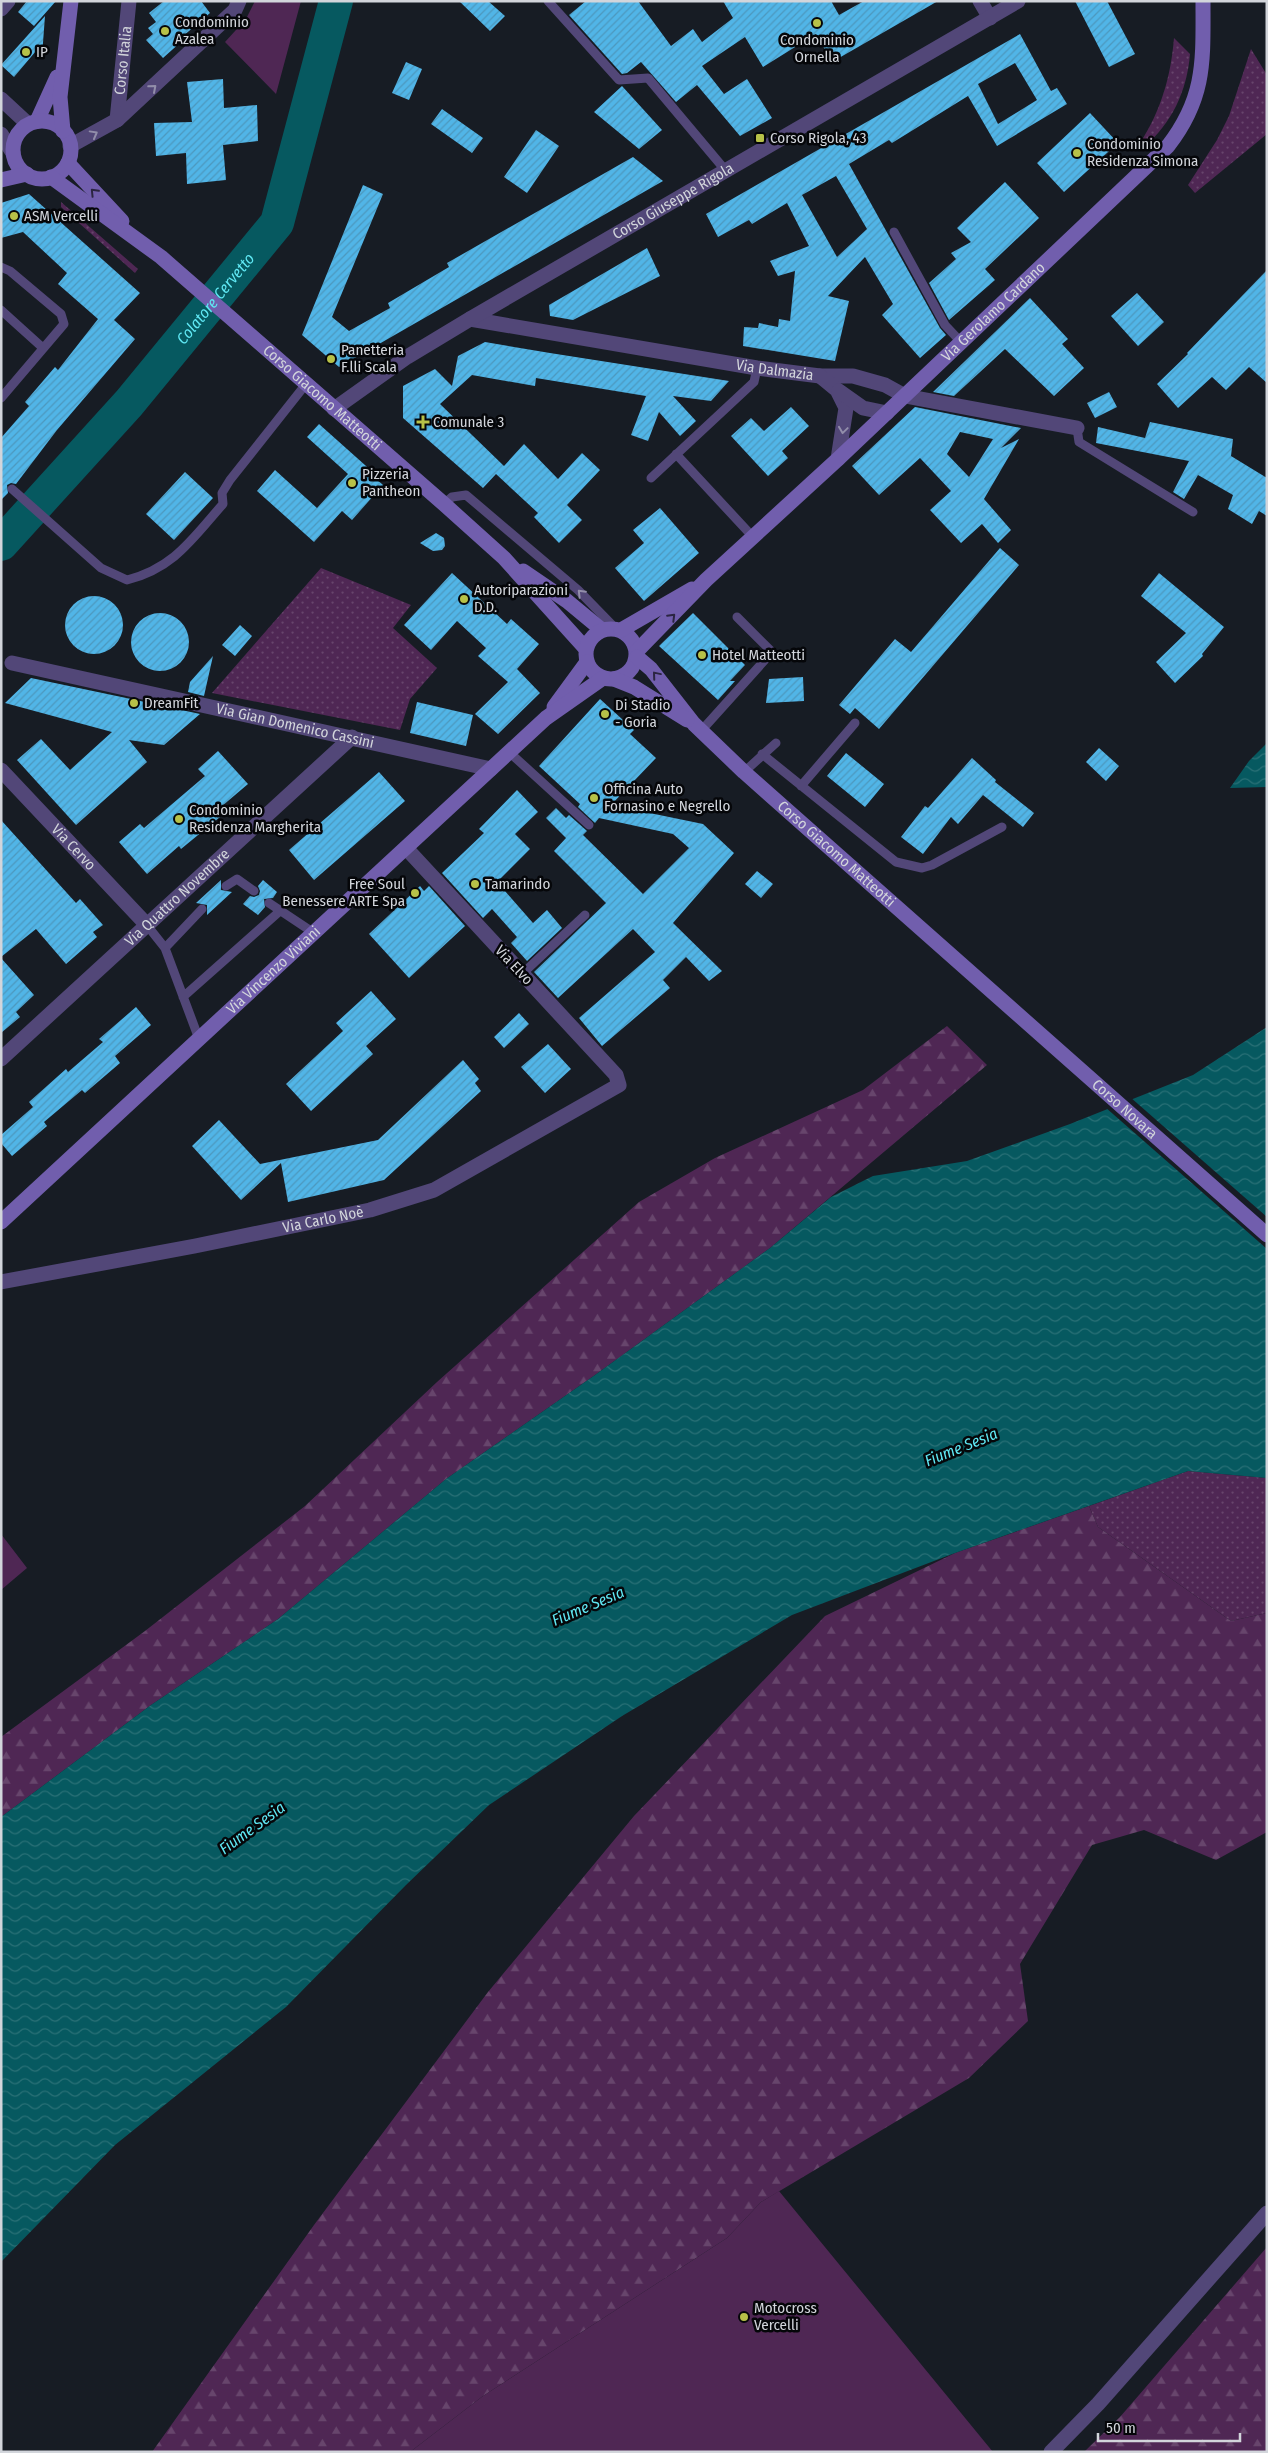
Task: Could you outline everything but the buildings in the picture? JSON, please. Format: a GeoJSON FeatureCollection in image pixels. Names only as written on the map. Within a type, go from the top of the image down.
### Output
{"type":"FeatureCollection","features":[{"type":"Feature","properties":{"kind":"main road"},"geometry":{"type":"LineString","coordinates":[[63,131],[53,123],[33,123],[20,130],[6,149],[26,174],[36,178],[51,177],[61,171],[68,163],[70,146],[63,131],[60,97],[63,59],[72,1]]}},
{"type":"Feature","properties":{"kind":"main road","name":"Via Gerolamo Cardano"},"geometry":{"type":"LineString","coordinates":[[637,654],[706,580],[838,459],[1151,163],[1180,130],[1194,104],[1200,84],[1203,67],[1203,1]]}},
{"type":"Feature","properties":{"kind":"main road"},"geometry":{"type":"LineString","coordinates":[[33,123],[51,94],[63,59]]}},
{"type":"Feature","properties":{"kind":"main road","name":"Corso Giacomo Matteotti"},"geometry":{"type":"LineString","coordinates":[[68,163],[140,240]]}},
{"type":"Feature","properties":{"kind":"main road"},"geometry":{"type":"LineString","coordinates":[[1,180],[26,174]]}},
{"type":"Feature","properties":{"kind":"main road","name":"Corso Giacomo Matteotti"},"geometry":{"type":"LineString","coordinates":[[51,177],[161,257],[444,504],[504,558],[587,655]]}},
{"type":"Feature","properties":{"kind":"main road","name":"Corso Giacomo Matteotti"},"geometry":{"type":"LineString","coordinates":[[504,558],[567,601],[613,629]]}},
{"type":"Feature","properties":{"kind":"main road","name":"Via Gerolamo Cardano"},"geometry":{"type":"LineString","coordinates":[[613,629],[706,580]]}},
{"type":"Feature","properties":{"kind":"main road"},"geometry":{"type":"LineString","coordinates":[[613,629],[633,640],[637,654],[629,672],[609,679],[594,672],[587,655],[592,638],[613,629]]}},
{"type":"Feature","properties":{"kind":"main road","name":"Corso Giacomo Matteotti"},"geometry":{"type":"LineString","coordinates":[[637,654],[697,727],[744,772],[982,983]]}},
{"type":"Feature","properties":{"kind":"main road","name":"Via Vincenzo Viviani"},"geometry":{"type":"LineString","coordinates":[[546,718],[587,655]]}},
{"type":"Feature","properties":{"kind":"main road","name":"Corso Giacomo Matteotti"},"geometry":{"type":"LineString","coordinates":[[609,679],[634,688],[697,727]]}},
{"type":"Feature","properties":{"kind":"main road","name":"Via Vincenzo Viviani"},"geometry":{"type":"LineString","coordinates":[[1,1222],[546,718],[609,679]]}},
{"type":"Feature","properties":{"kind":"main road","name":"Corso Novara"},"geometry":{"type":"LineString","coordinates":[[982,983],[1267,1235]]}},
{"type":"Feature","properties":{"kind":"street"},"geometry":{"type":"LineString","coordinates":[[1,9],[8,1]]}},
{"type":"Feature","properties":{"kind":"street","name":"Corso Italia"},"geometry":{"type":"LineString","coordinates":[[117,120],[129,1]]}},
{"type":"Feature","properties":{"kind":"street"},"geometry":{"type":"LineString","coordinates":[[70,146],[117,120],[229,16],[240,1]]}},
{"type":"Feature","properties":{"kind":"street"},"geometry":{"type":"LineString","coordinates":[[980,1],[990,18]]}},
{"type":"Feature","properties":{"kind":"street","name":"Corso Giuseppe Rigola"},"geometry":{"type":"LineString","coordinates":[[334,409],[408,357],[470,320],[1018,1]]}},
{"type":"Feature","properties":{"kind":"street"},"geometry":{"type":"LineString","coordinates":[[1,98],[33,123]]}},
{"type":"Feature","properties":{"kind":"street","name":"Via Dalmazia"},"geometry":{"type":"LineString","coordinates":[[470,320],[757,368],[820,376],[853,376],[885,385],[905,396],[1077,428]]}},
{"type":"Feature","properties":{"kind":"street"},"geometry":{"type":"LineString","coordinates":[[820,376],[863,408],[887,413]]}},
{"type":"Feature","properties":{"kind":"street"},"geometry":{"type":"LineString","coordinates":[[837,390],[846,408],[838,459]]}},
{"type":"Feature","properties":{"kind":"street","name":"Via Gian Domenico Cassini"},"geometry":{"type":"LineString","coordinates":[[12,662],[491,769]]}},
{"type":"Feature","properties":{"kind":"street","name":"Via Quattro Novembre"},"geometry":{"type":"LineString","coordinates":[[1,1059],[352,737]]}},
{"type":"Feature","properties":{"kind":"street","name":"Via Cervo"},"geometry":{"type":"LineString","coordinates":[[1,770],[146,924]]}},
{"type":"Feature","properties":{"kind":"street","name":"Via Elvo"},"geometry":{"type":"LineString","coordinates":[[406,848],[616,1075],[619,1085]]}},
{"type":"Feature","properties":{"kind":"street","name":"Via Carlo Noè"},"geometry":{"type":"LineString","coordinates":[[1,1282],[195,1246],[370,1210],[434,1190],[619,1085]]}},
{"type":"Feature","properties":{"kind":"street"},"geometry":{"type":"LineString","coordinates":[[1051,2452],[1098,2404],[1267,2213]]}},
{"type":"Feature","properties":{"kind":"lane"},"geometry":{"type":"LineString","coordinates":[[548,1],[619,80],[648,78],[726,171]]}},
{"type":"Feature","properties":{"kind":"lane"},"geometry":{"type":"LineString","coordinates":[[894,232],[945,325],[960,342]]}},
{"type":"Feature","properties":{"kind":"lane"},"geometry":{"type":"LineString","coordinates":[[1,268],[10,270],[61,314],[64,324],[1,398]]}},
{"type":"Feature","properties":{"kind":"lane"},"geometry":{"type":"LineString","coordinates":[[1,310],[44,348]]}},
{"type":"Feature","properties":{"kind":"lane"},"geometry":{"type":"LineString","coordinates":[[651,478],[754,382],[757,368]]}},
{"type":"Feature","properties":{"kind":"lane"},"geometry":{"type":"LineString","coordinates":[[15,492],[101,568],[127,580],[148,574],[174,557],[223,504],[222,492],[230,480],[306,384]]}},
{"type":"Feature","properties":{"kind":"lane"},"geometry":{"type":"LineString","coordinates":[[1077,428],[1079,442],[1193,512]]}},
{"type":"Feature","properties":{"kind":"lane"},"geometry":{"type":"LineString","coordinates":[[676,454],[753,537]]}},
{"type":"Feature","properties":{"kind":"lane"},"geometry":{"type":"LineString","coordinates":[[444,504],[452,497],[466,495],[578,590],[613,629]]}},
{"type":"Feature","properties":{"kind":"lane"},"geometry":{"type":"LineString","coordinates":[[697,727],[772,652],[737,617]]}},
{"type":"Feature","properties":{"kind":"lane"},"geometry":{"type":"LineString","coordinates":[[801,786],[855,723]]}},
{"type":"Feature","properties":{"kind":"lane"},"geometry":{"type":"LineString","coordinates":[[744,772],[776,743]]}},
{"type":"Feature","properties":{"kind":"lane"},"geometry":{"type":"LineString","coordinates":[[509,752],[589,825]]}},
{"type":"Feature","properties":{"kind":"lane"},"geometry":{"type":"LineString","coordinates":[[762,754],[896,862],[922,868],[932,865],[1002,827]]}},
{"type":"Feature","properties":{"kind":"lane"},"geometry":{"type":"LineString","coordinates":[[226,886],[237,879],[254,891]]}},
{"type":"Feature","properties":{"kind":"lane"},"geometry":{"type":"LineString","coordinates":[[268,903],[314,933]]}},
{"type":"Feature","properties":{"kind":"lane"},"geometry":{"type":"LineString","coordinates":[[165,948],[202,909]]}},
{"type":"Feature","properties":{"kind":"lane"},"geometry":{"type":"LineString","coordinates":[[184,997],[280,911]]}},
{"type":"Feature","properties":{"kind":"lane"},"geometry":{"type":"LineString","coordinates":[[522,974],[586,915]]}},
{"type":"Feature","properties":{"kind":"lane"},"geometry":{"type":"LineString","coordinates":[[146,924],[165,948],[200,1039]]}},
{"type":"Feature","properties":{"kind":"green space"},"geometry":{"type":"Polygon","coordinates":[[[255,1],[301,1],[276,94],[225,42],[246,19],[255,1]]]}},
{"type":"Feature","properties":{"kind":"green space"},"geometry":{"type":"Polygon","coordinates":[[[1174,38],[1190,54],[1182,93],[1163,128],[1144,147],[1140,143],[1154,118],[1164,93],[1174,38]]]}},
{"type":"Feature","properties":{"kind":"green space"},"geometry":{"type":"Polygon","coordinates":[[[1251,49],[1267,75],[1267,134],[1195,193],[1188,185],[1217,140],[1229,116],[1251,49]]]}},
{"type":"Feature","properties":{"kind":"green space"},"geometry":{"type":"Polygon","coordinates":[[[61,202],[138,269],[135,273],[61,207],[61,202]]]}},
{"type":"Feature","properties":{"kind":"green space"},"geometry":{"type":"Polygon","coordinates":[[[321,568],[411,605],[393,628],[437,668],[410,699],[400,730],[212,693],[321,568]]]}},
{"type":"Feature","properties":{"kind":"green space"},"geometry":{"type":"Polygon","coordinates":[[[947,1026],[987,1065],[770,1248],[595,1375],[446,1479],[278,1619],[151,1705],[1,1817],[1,1737],[145,1631],[305,1506],[437,1382],[639,1202],[715,1158],[863,1090],[947,1026]]]}},
{"type":"Feature","properties":{"kind":"green space"},"geometry":{"type":"Polygon","coordinates":[[[1188,1471],[1267,1478],[1267,1613],[1231,1621],[1098,1527],[1089,1506],[1188,1471]]]}},
{"type":"Feature","properties":{"kind":"green space"},"geometry":{"type":"Polygon","coordinates":[[[1089,1506],[1098,1527],[1231,1621],[1267,1613],[1267,1832],[1216,1860],[1144,1830],[1092,1845],[1020,1964],[1028,2021],[969,2078],[761,2202],[727,2238],[483,2396],[410,2452],[152,2452],[314,2225],[488,1992],[634,1816],[825,1616],[955,1553],[1089,1506]]]}},
{"type":"Feature","properties":{"kind":"green space"},"geometry":{"type":"Polygon","coordinates":[[[1,1534],[27,1568],[1,1590],[1,1534]]]}},
{"type":"Feature","properties":{"kind":"green space","name":"Motocross Vercelli"},"geometry":{"type":"Polygon","coordinates":[[[779,2191],[993,2452],[410,2452],[483,2396],[727,2238],[761,2202],[779,2191]]]}},
{"type":"Feature","properties":{"kind":"green space"},"geometry":{"type":"Polygon","coordinates":[[[1267,2247],[1267,2452],[1084,2452],[1120,2417],[1267,2247]]]}},
{"type":"Feature","properties":{"kind":"water"},"geometry":{"type":"Polygon","coordinates":[[[1267,743],[1267,787],[1230,788],[1249,761],[1267,743]]]}},
{"type":"Feature","properties":{"kind":"water","name":"Fiume Sesia"},"geometry":{"type":"Polygon","coordinates":[[[1267,1027],[1267,1478],[1188,1471],[955,1553],[792,1615],[622,1716],[489,1805],[406,1885],[286,2007],[115,2145],[1,2262],[1,1817],[151,1705],[278,1619],[446,1479],[595,1375],[770,1248],[831,1197],[873,1176],[967,1161],[1070,1124],[1193,1075],[1267,1027]]]}},
{"type":"Feature","properties":{"kind":"pier"},"geometry":{"type":"Polygon","coordinates":[[[1130,1097],[1267,1217],[1267,1249],[1105,1107],[1130,1097]]]}},
{"type":"Feature","properties":{"kind":"waterway","name":"Colatore Cervetto"},"geometry":{"type":"LineString","coordinates":[[1,544],[129,403],[277,223],[336,1]]}},
{"type":"Feature","properties":{"kind":"place","name":"Condominio Ornella"},"geometry":{"type":"Point","coordinates":[817,23]}},
{"type":"Feature","properties":{"kind":"place","name":"Condominio Azalea"},"geometry":{"type":"Point","coordinates":[165,31]}},
{"type":"Feature","properties":{"kind":"place","name":"IP"},"geometry":{"type":"Point","coordinates":[26,52]}},
{"type":"Feature","properties":{"kind":"place","name":"Corso Rigola, 43"},"geometry":{"type":"Point","coordinates":[760,138]}},
{"type":"Feature","properties":{"kind":"place","name":"Condominio Residenza Simona"},"geometry":{"type":"Point","coordinates":[1077,153]}},
{"type":"Feature","properties":{"kind":"place","name":"ASM Vercelli"},"geometry":{"type":"Point","coordinates":[14,216]}},
{"type":"Feature","properties":{"kind":"place","name":"Panetteria F.lli Scala"},"geometry":{"type":"Point","coordinates":[331,359]}},
{"type":"Feature","properties":{"kind":"place","name":"Comunale 3"},"geometry":{"type":"Point","coordinates":[423,422]}},
{"type":"Feature","properties":{"kind":"place","name":"Pizzeria Pantheon"},"geometry":{"type":"Point","coordinates":[352,483]}},
{"type":"Feature","properties":{"kind":"place","name":"Autoriparazioni D.D."},"geometry":{"type":"Point","coordinates":[464,599]}},
{"type":"Feature","properties":{"kind":"place","name":"Hotel Matteotti"},"geometry":{"type":"Point","coordinates":[702,655]}},
{"type":"Feature","properties":{"kind":"place","name":"DreamFit"},"geometry":{"type":"Point","coordinates":[134,703]}},
{"type":"Feature","properties":{"kind":"place","name":"Di Stadio - Goria"},"geometry":{"type":"Point","coordinates":[605,714]}},
{"type":"Feature","properties":{"kind":"place","name":"Officina Auto Fornasino e Negrello"},"geometry":{"type":"Point","coordinates":[594,798]}},
{"type":"Feature","properties":{"kind":"place","name":"Condominio Residenza Margherita"},"geometry":{"type":"Point","coordinates":[179,819]}},
{"type":"Feature","properties":{"kind":"place","name":"Tamarindo"},"geometry":{"type":"Point","coordinates":[475,884]}},
{"type":"Feature","properties":{"kind":"place","name":"Free Soul Benessere ARTE Spa"},"geometry":{"type":"Point","coordinates":[415,893]}},
{"type":"Feature","properties":{"kind":"place","name":"Motocross Vercelli"},"geometry":{"type":"Point","coordinates":[744,2317]}}]}
